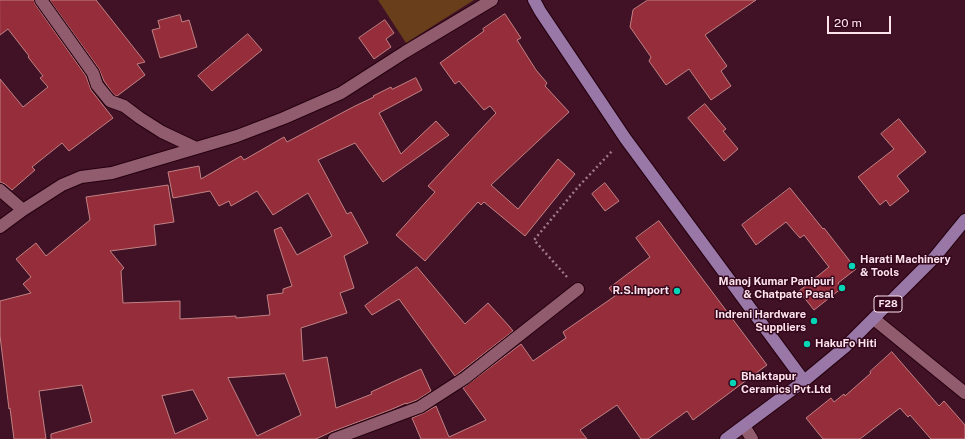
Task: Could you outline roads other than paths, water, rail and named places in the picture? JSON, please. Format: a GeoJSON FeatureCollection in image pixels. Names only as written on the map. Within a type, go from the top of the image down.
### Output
{"type":"FeatureCollection","features":[{"type":"Feature","properties":{"kind":"main road"},"geometry":{"type":"LineString","coordinates":[[534,0],[625,138],[804,381]]}},
{"type":"Feature","properties":{"kind":"main road","name":"F28"},"geometry":{"type":"LineString","coordinates":[[726,439],[804,381],[845,348],[934,258],[965,220]]}},
{"type":"Feature","properties":{"kind":"street"},"geometry":{"type":"LineString","coordinates":[[41,0],[93,73],[97,85],[110,101],[124,106],[162,132],[196,148]]}},
{"type":"Feature","properties":{"kind":"street"},"geometry":{"type":"LineString","coordinates":[[0,227],[62,185],[81,177],[112,173],[237,136],[284,118],[341,93],[405,52],[492,0]]}},
{"type":"Feature","properties":{"kind":"street"},"geometry":{"type":"LineString","coordinates":[[0,190],[23,210]]}},
{"type":"Feature","properties":{"kind":"street"},"geometry":{"type":"LineString","coordinates":[[334,439],[420,407],[465,378],[578,289]]}},
{"type":"Feature","properties":{"kind":"street"},"geometry":{"type":"LineString","coordinates":[[874,319],[965,393]]}},
{"type":"Feature","properties":{"kind":"street"},"geometry":{"type":"LineString","coordinates":[[744,426],[752,439]]}},
{"type":"Feature","properties":{"kind":"place","name":"Harati Machinery & Tools"},"geometry":{"type":"Point","coordinates":[852,266]}},
{"type":"Feature","properties":{"kind":"place","name":"Manoj Kumar Panipuri & Chatpate Pasal"},"geometry":{"type":"Point","coordinates":[842,288]}},
{"type":"Feature","properties":{"kind":"place","name":"R.S.Import"},"geometry":{"type":"Point","coordinates":[677,291]}},
{"type":"Feature","properties":{"kind":"place","name":"Indreni Hardware Suppliers"},"geometry":{"type":"Point","coordinates":[814,321]}},
{"type":"Feature","properties":{"kind":"place","name":"HakuFo Hiti"},"geometry":{"type":"Point","coordinates":[807,344]}},
{"type":"Feature","properties":{"kind":"place","name":"Bhaktapur Ceramics Pvt.Ltd"},"geometry":{"type":"Point","coordinates":[733,383]}}]}
